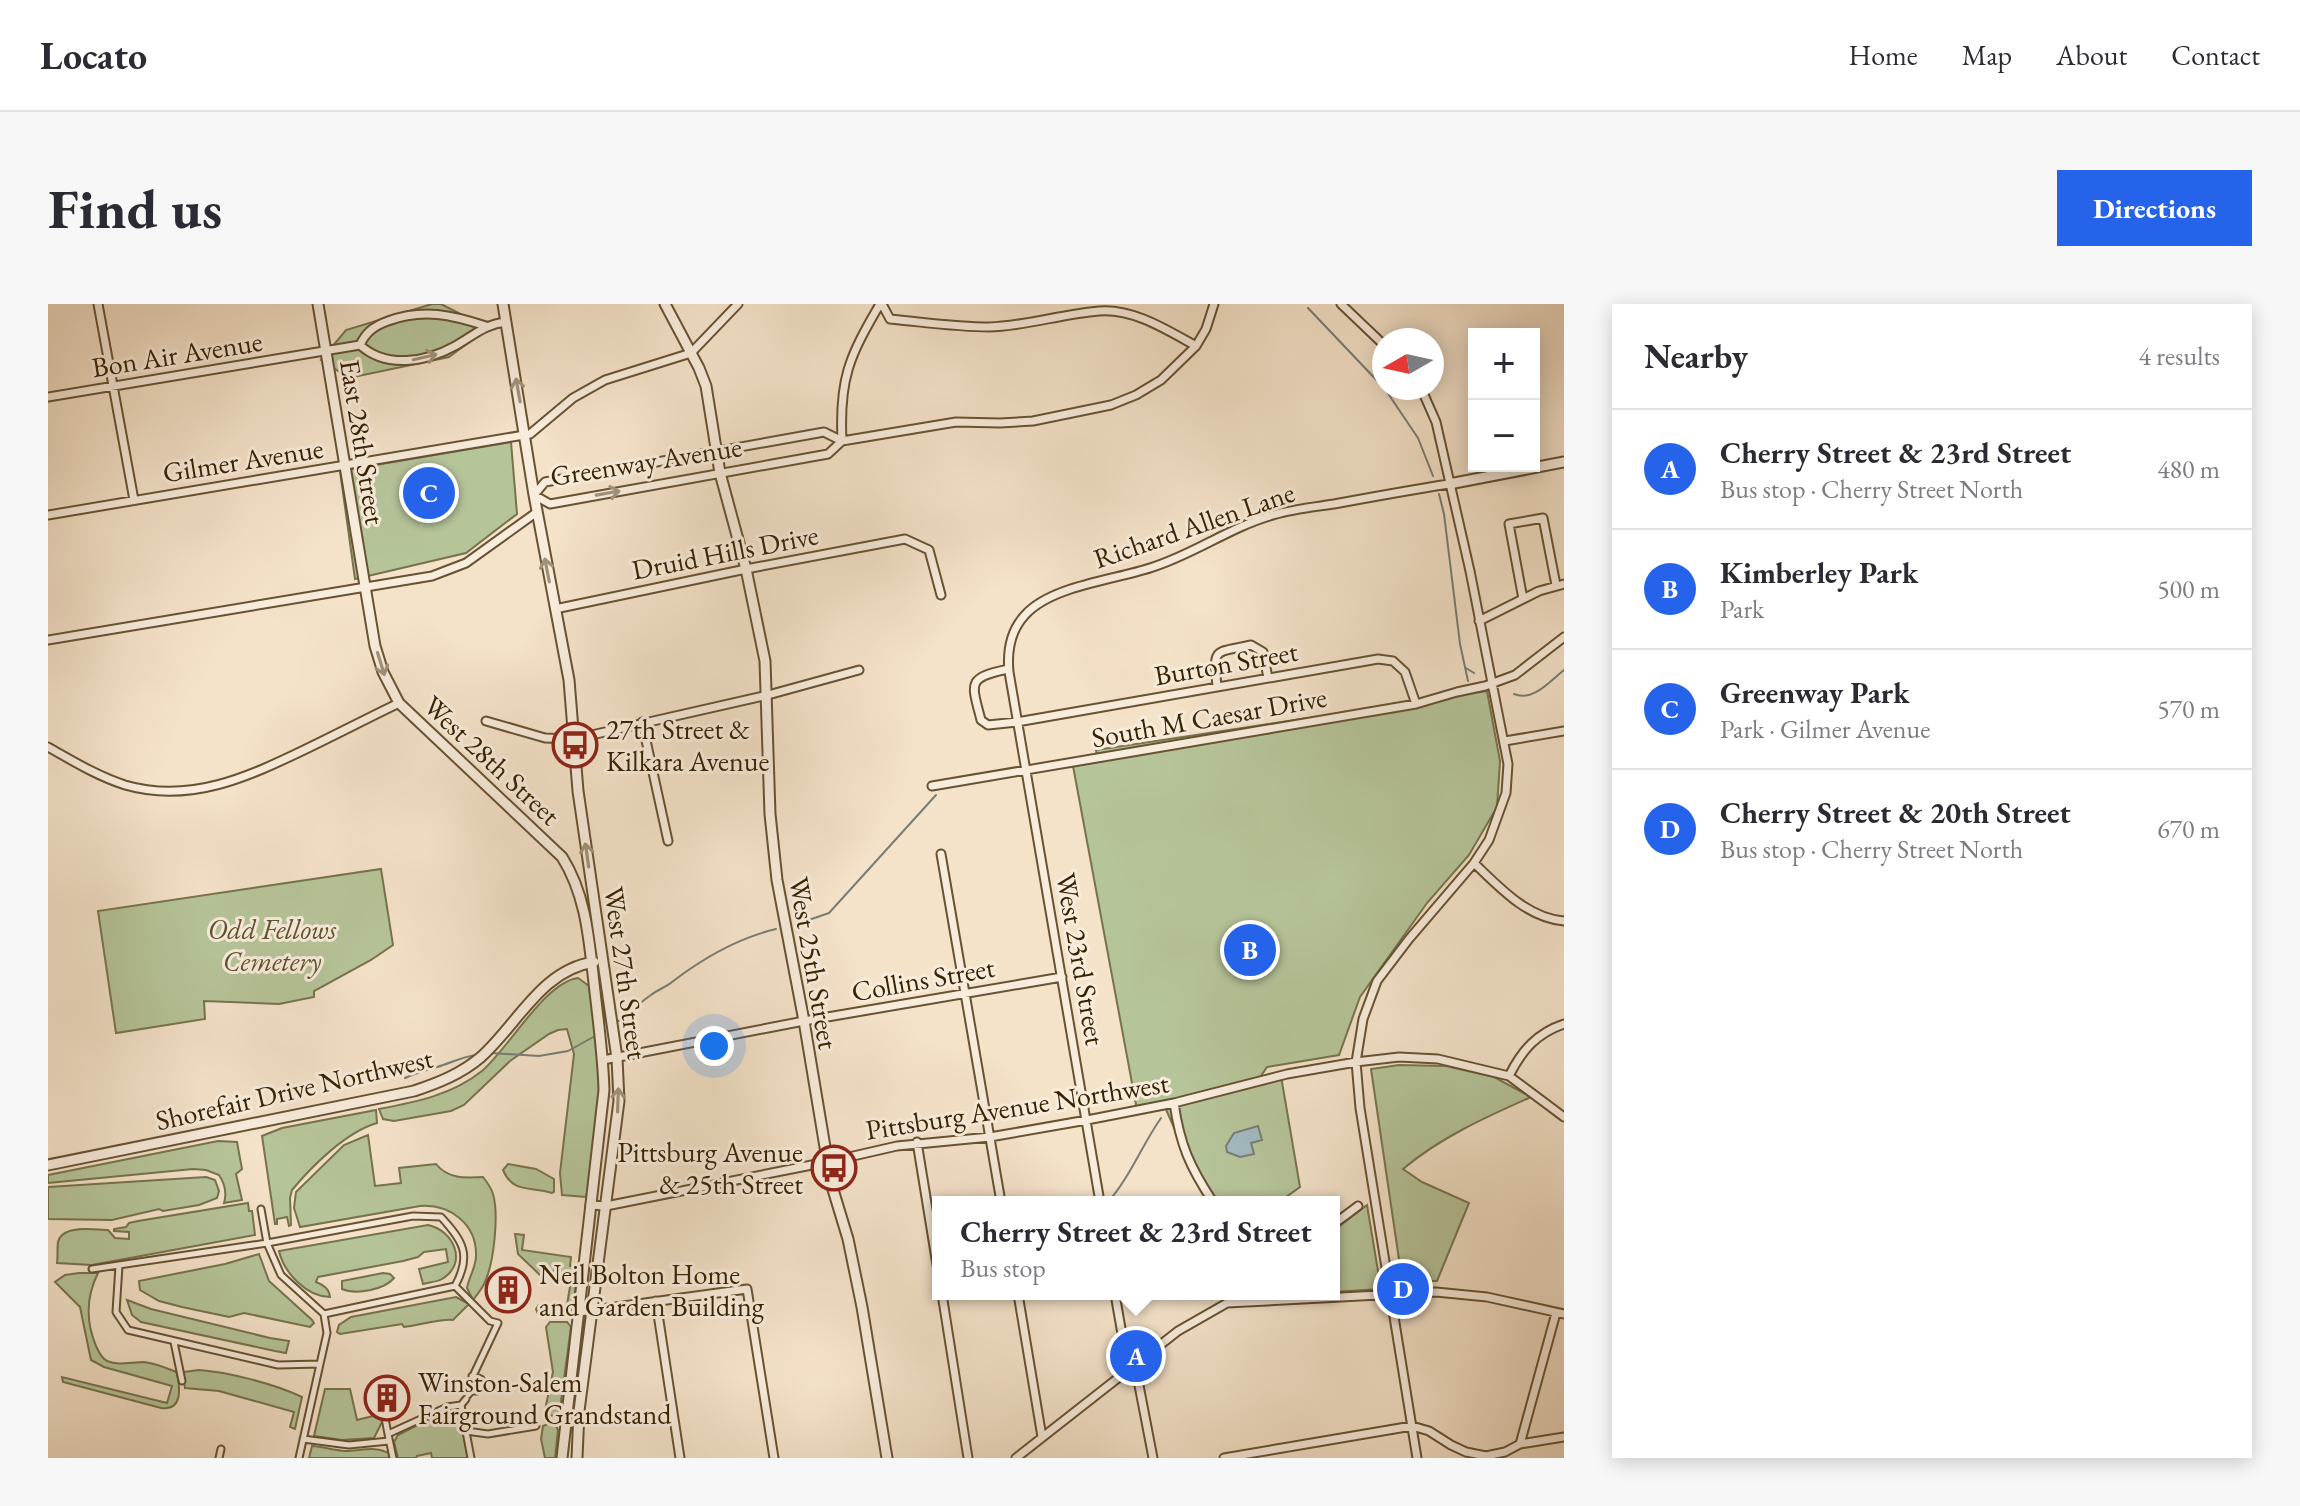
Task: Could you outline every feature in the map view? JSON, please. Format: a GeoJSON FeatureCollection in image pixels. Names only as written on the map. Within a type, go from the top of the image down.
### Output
{"type":"FeatureCollection","features":[{"type":"Feature","properties":{"kind":"street"},"geometry":{"type":"LineString","coordinates":[[98,304],[134,500]]}},
{"type":"Feature","properties":{"kind":"street","name":"East 28th Street"},"geometry":{"type":"LineString","coordinates":[[318,304],[365,588]]}},
{"type":"Feature","properties":{"kind":"street","name":"West 27th Street"},"geometry":{"type":"LineString","coordinates":[[503,304],[534,495],[569,680],[597,961],[603,1060],[604,1090],[562,1458]]}},
{"type":"Feature","properties":{"kind":"street","name":"West 25th Street"},"geometry":{"type":"LineString","coordinates":[[665,304],[706,386],[720,473],[746,569],[765,661],[770,814],[777,880],[834,1198],[848,1239],[862,1307],[887,1458]]}},
{"type":"Feature","properties":{"kind":"street","name":"Gilmer Avenue"},"geometry":{"type":"LineString","coordinates":[[48,515],[525,435],[573,398],[605,380],[691,353],[738,304]]}},
{"type":"Feature","properties":{"kind":"street"},"geometry":{"type":"LineString","coordinates":[[842,441],[840,407],[845,376],[856,344],[881,304],[890,319],[987,327],[1021,325],[1100,311],[1119,312],[1158,324],[1196,346]]}},
{"type":"Feature","properties":{"kind":"street","name":"Greenway Avenue"},"geometry":{"type":"LineString","coordinates":[[842,441],[824,432],[545,482],[534,495],[550,504],[828,454],[842,441],[956,422],[1033,421],[1111,405],[1161,380],[1196,346],[1206,329],[1214,304]]}},
{"type":"Feature","properties":{"kind":"street"},"geometry":{"type":"LineString","coordinates":[[1341,304],[1372,334]]}},
{"type":"Feature","properties":{"kind":"street","name":"Bon Air Avenue"},"geometry":{"type":"LineString","coordinates":[[360,345],[374,327],[415,314],[451,315],[486,326]]}},
{"type":"Feature","properties":{"kind":"street","name":"Bon Air Avenue"},"geometry":{"type":"LineString","coordinates":[[48,397],[360,345],[379,359],[419,359],[445,351],[486,326],[506,322]]}},
{"type":"Feature","properties":{"kind":"street"},"geometry":{"type":"LineString","coordinates":[[1417,1458],[1360,1108],[1356,1062],[1363,1019],[1377,981],[1474,863],[1489,840],[1502,806],[1508,764],[1470,571],[1436,422],[1426,400]]}},
{"type":"Feature","properties":{"kind":"street"},"geometry":{"type":"LineString","coordinates":[[1449,484],[1564,462]]}},
{"type":"Feature","properties":{"kind":"street","name":"Richard Allen Lane"},"geometry":{"type":"LineString","coordinates":[[1026,771],[1007,655],[1010,639],[1024,616],[1041,601],[1059,592],[1151,568],[1189,554],[1244,525],[1275,514],[1449,484]]}},
{"type":"Feature","properties":{"kind":"street","name":"Greenway Avenue"},"geometry":{"type":"LineString","coordinates":[[48,640],[432,576],[459,567],[537,512]]}},
{"type":"Feature","properties":{"kind":"street"},"geometry":{"type":"LineString","coordinates":[[1479,621],[1560,584],[1543,518],[1509,524],[1523,599]]}},
{"type":"Feature","properties":{"kind":"street","name":"Druid Hills Drive"},"geometry":{"type":"LineString","coordinates":[[555,609],[905,539],[929,550],[941,595]]}},
{"type":"Feature","properties":{"kind":"street","name":"West 28th Street"},"geometry":{"type":"LineString","coordinates":[[365,588],[375,646],[383,672],[399,703],[562,857],[574,875],[597,961]]}},
{"type":"Feature","properties":{"kind":"street","name":"South M Caesar Drive"},"geometry":{"type":"LineString","coordinates":[[932,786],[1416,704],[1492,683],[1521,671],[1564,637]]}},
{"type":"Feature","properties":{"kind":"street"},"geometry":{"type":"LineString","coordinates":[[1217,686],[1215,660],[1218,654],[1251,645],[1263,652],[1268,678]]}},
{"type":"Feature","properties":{"kind":"street","name":"Burton Street"},"geometry":{"type":"LineString","coordinates":[[1008,669],[983,675],[975,682],[981,720],[988,725],[1378,659],[1393,661],[1405,672],[1416,704]]}},
{"type":"Feature","properties":{"kind":"street"},"geometry":{"type":"LineString","coordinates":[[486,721],[545,738],[574,739],[768,695],[859,670]]}},
{"type":"Feature","properties":{"kind":"street"},"geometry":{"type":"LineString","coordinates":[[48,747],[95,774],[126,785],[173,791],[209,788],[258,772],[399,703]]}},
{"type":"Feature","properties":{"kind":"street"},"geometry":{"type":"LineString","coordinates":[[642,722],[668,841]]}},
{"type":"Feature","properties":{"kind":"street"},"geometry":{"type":"LineString","coordinates":[[1505,741],[1564,731]]}},
{"type":"Feature","properties":{"kind":"street","name":"West 23rd Street"},"geometry":{"type":"LineString","coordinates":[[1026,771],[1099,1196]]}},
{"type":"Feature","properties":{"kind":"street"},"geometry":{"type":"LineString","coordinates":[[941,854],[1000,1196]]}},
{"type":"Feature","properties":{"kind":"street"},"geometry":{"type":"LineString","coordinates":[[1474,863],[1513,899],[1530,910],[1555,921],[1564,921]]}},
{"type":"Feature","properties":{"kind":"street","name":"West 27th Street"},"geometry":{"type":"LineString","coordinates":[[577,1458],[579,1411],[619,1101],[617,1058],[597,961]]}},
{"type":"Feature","properties":{"kind":"street","name":"Shorefair Drive Northwest"},"geometry":{"type":"LineString","coordinates":[[48,1165],[414,1091],[441,1082],[482,1056],[549,981],[563,972],[597,961]]}},
{"type":"Feature","properties":{"kind":"street","name":"Collins Street"},"geometry":{"type":"LineString","coordinates":[[603,1060],[804,1021],[1062,977]]}},
{"type":"Feature","properties":{"kind":"street"},"geometry":{"type":"LineString","coordinates":[[1564,1024],[1531,1042],[1509,1076],[1564,1117]]}},
{"type":"Feature","properties":{"kind":"street","name":"Pittsburg Avenue Northwest"},"geometry":{"type":"LineString","coordinates":[[590,1205],[606,1206],[917,1142],[990,1137],[1087,1120],[1174,1103],[1287,1074],[1356,1062],[1419,1057],[1450,1061],[1509,1076]]}},
{"type":"Feature","properties":{"kind":"street"},"geometry":{"type":"LineString","coordinates":[[1174,1103],[1186,1156],[1209,1196]]}},
{"type":"Feature","properties":{"kind":"street"},"geometry":{"type":"LineString","coordinates":[[917,1142],[932,1234]]}},
{"type":"Feature","properties":{"kind":"street"},"geometry":{"type":"LineString","coordinates":[[1340,1220],[1358,1206]]}},
{"type":"Feature","properties":{"kind":"street"},"geometry":{"type":"LineString","coordinates":[[261,1209],[267,1243],[281,1275],[324,1314],[327,1333],[299,1458]]}},
{"type":"Feature","properties":{"kind":"street"},"geometry":{"type":"LineString","coordinates":[[92,1269],[267,1243],[413,1216],[441,1217],[458,1235],[465,1254],[463,1271],[455,1286],[324,1314]]}},
{"type":"Feature","properties":{"kind":"street"},"geometry":{"type":"LineString","coordinates":[[119,1266],[116,1312],[128,1330],[278,1365],[320,1364]]}},
{"type":"Feature","properties":{"kind":"street"},"geometry":{"type":"LineString","coordinates":[[455,1286],[490,1321],[498,1323],[461,1405],[471,1458]]}},
{"type":"Feature","properties":{"kind":"street"},"geometry":{"type":"LineString","coordinates":[[579,1312],[747,1289],[774,1458]]}},
{"type":"Feature","properties":{"kind":"street"},"geometry":{"type":"LineString","coordinates":[[1340,1295],[1461,1293],[1516,1302],[1560,1314],[1520,1444]]}},
{"type":"Feature","properties":{"kind":"street"},"geometry":{"type":"LineString","coordinates":[[943,1300],[968,1458]]}},
{"type":"Feature","properties":{"kind":"street"},"geometry":{"type":"LineString","coordinates":[[1019,1300],[1042,1437]]}},
{"type":"Feature","properties":{"kind":"street"},"geometry":{"type":"LineString","coordinates":[[1116,1300],[1126,1357],[1137,1375],[1153,1458]]}},
{"type":"Feature","properties":{"kind":"street"},"geometry":{"type":"LineString","coordinates":[[1016,1458],[1178,1331],[1235,1300]]}},
{"type":"Feature","properties":{"kind":"street"},"geometry":{"type":"LineString","coordinates":[[656,1301],[680,1458]]}},
{"type":"Feature","properties":{"kind":"street"},"geometry":{"type":"LineString","coordinates":[[174,1342],[182,1381]]}},
{"type":"Feature","properties":{"kind":"street"},"geometry":{"type":"LineString","coordinates":[[468,1395],[483,1386],[481,1379],[472,1376]]}},
{"type":"Feature","properties":{"kind":"street"},"geometry":{"type":"LineString","coordinates":[[303,1439],[349,1445],[389,1437],[447,1407],[461,1405]]}},
{"type":"Feature","properties":{"kind":"street"},"geometry":{"type":"LineString","coordinates":[[384,1413],[393,1458]]}},
{"type":"Feature","properties":{"kind":"street"},"geometry":{"type":"LineString","coordinates":[[466,1431],[488,1434],[536,1426]]}},
{"type":"Feature","properties":{"kind":"street"},"geometry":{"type":"LineString","coordinates":[[1224,1458],[1412,1426],[1429,1431],[1451,1445],[1476,1455],[1496,1455],[1520,1444],[1564,1437]]}},
{"type":"Feature","properties":{"kind":"street"},"geometry":{"type":"LineString","coordinates":[[219,1458],[221,1449]]}},
{"type":"Feature","properties":{"kind":"green space"},"geometry":{"type":"Polygon","coordinates":[[[441,304],[488,328],[449,357],[349,378],[321,360],[346,330],[441,304]]]}},
{"type":"Feature","properties":{"kind":"green space"},"geometry":{"type":"Polygon","coordinates":[[[511,442],[517,514],[466,553],[355,579],[340,471],[511,442]]]}},
{"type":"Feature","properties":{"kind":"green space"},"geometry":{"type":"Polygon","coordinates":[[[1487,691],[1500,761],[1497,807],[1469,855],[1427,903],[1360,997],[1339,1055],[1267,1067],[1259,1079],[1281,1076],[1300,1187],[1287,1196],[1204,1196],[1164,1105],[1137,1110],[1073,766],[1098,762],[1096,750],[1487,691]]]}},
{"type":"Feature","properties":{"kind":"green space","name":"Odd Fellows Cemetery"},"geometry":{"type":"Polygon","coordinates":[[[381,869],[393,945],[314,991],[314,997],[279,1004],[204,1001],[205,1019],[116,1033],[98,911],[381,869]]]}},
{"type":"Feature","properties":{"kind":"green space"},"geometry":{"type":"Polygon","coordinates":[[[578,978],[589,986],[599,1054],[600,1087],[586,1197],[562,1195],[560,1173],[574,1054],[567,1029],[549,1034],[510,1061],[464,1105],[451,1111],[394,1121],[383,1119],[379,1109],[446,1092],[482,1071],[540,1003],[566,982],[578,978]]]}},
{"type":"Feature","properties":{"kind":"green space"},"geometry":{"type":"Polygon","coordinates":[[[1399,1065],[1446,1066],[1494,1077],[1531,1097],[1448,1137],[1403,1169],[1422,1182],[1469,1203],[1437,1281],[1402,1280],[1371,1069],[1399,1065]]]}},
{"type":"Feature","properties":{"kind":"green space"},"geometry":{"type":"Polygon","coordinates":[[[376,1110],[377,1123],[342,1142],[292,1190],[291,1225],[287,1217],[277,1219],[275,1224],[262,1136],[282,1128],[376,1110]]]}},
{"type":"Feature","properties":{"kind":"green space"},"geometry":{"type":"Polygon","coordinates":[[[368,1135],[375,1186],[401,1183],[399,1168],[436,1164],[451,1175],[483,1177],[489,1185],[496,1214],[493,1252],[488,1275],[473,1300],[467,1288],[476,1260],[472,1234],[460,1218],[442,1208],[420,1206],[300,1227],[294,1208],[296,1192],[344,1145],[368,1135]]]}},
{"type":"Feature","properties":{"kind":"green space"},"geometry":{"type":"Polygon","coordinates":[[[218,1141],[237,1142],[242,1169],[236,1174],[242,1200],[224,1203],[221,1178],[206,1170],[48,1183],[48,1175],[218,1141]]]}},
{"type":"Feature","properties":{"kind":"green space"},"geometry":{"type":"Polygon","coordinates":[[[508,1164],[536,1169],[554,1179],[554,1192],[523,1188],[512,1183],[503,1170],[508,1164]]]}},
{"type":"Feature","properties":{"kind":"green space"},"geometry":{"type":"Polygon","coordinates":[[[206,1177],[215,1180],[219,1191],[217,1198],[199,1205],[159,1209],[112,1220],[48,1219],[48,1187],[206,1177]]]}},
{"type":"Feature","properties":{"kind":"green space"},"geometry":{"type":"Polygon","coordinates":[[[248,1203],[255,1235],[92,1265],[57,1263],[58,1242],[61,1236],[72,1230],[108,1230],[115,1238],[129,1239],[129,1232],[114,1229],[138,1221],[248,1203]]]}},
{"type":"Feature","properties":{"kind":"green space"},"geometry":{"type":"Polygon","coordinates":[[[1367,1205],[1381,1289],[1340,1292],[1340,1225],[1367,1205]]]}},
{"type":"Feature","properties":{"kind":"green space"},"geometry":{"type":"Polygon","coordinates":[[[428,1225],[445,1233],[456,1256],[450,1272],[440,1280],[423,1284],[419,1269],[448,1262],[446,1249],[424,1252],[403,1261],[318,1277],[316,1282],[327,1289],[330,1297],[313,1293],[298,1282],[279,1251],[428,1225]]]}},
{"type":"Feature","properties":{"kind":"green space"},"geometry":{"type":"Polygon","coordinates":[[[515,1234],[524,1235],[522,1250],[571,1257],[570,1266],[578,1267],[571,1311],[538,1314],[538,1306],[540,1312],[559,1311],[559,1305],[567,1305],[572,1274],[545,1270],[543,1276],[540,1275],[518,1254],[515,1234]]]}},
{"type":"Feature","properties":{"kind":"green space"},"geometry":{"type":"Polygon","coordinates":[[[259,1254],[269,1281],[312,1320],[314,1323],[310,1327],[244,1313],[229,1317],[182,1307],[159,1301],[140,1290],[139,1281],[259,1254]]]}},
{"type":"Feature","properties":{"kind":"green space"},"geometry":{"type":"Polygon","coordinates":[[[98,1273],[89,1300],[89,1319],[102,1357],[116,1363],[152,1363],[177,1373],[179,1391],[173,1406],[161,1408],[63,1382],[62,1377],[167,1403],[172,1386],[104,1367],[91,1360],[80,1307],[55,1282],[65,1275],[98,1273]]]}},
{"type":"Feature","properties":{"kind":"green space"},"geometry":{"type":"Polygon","coordinates":[[[383,1273],[394,1278],[384,1286],[355,1292],[342,1289],[342,1281],[383,1273]]]}},
{"type":"Feature","properties":{"kind":"green space"},"geometry":{"type":"Polygon","coordinates":[[[456,1297],[469,1304],[453,1320],[337,1332],[339,1325],[351,1317],[456,1297]]]}},
{"type":"Feature","properties":{"kind":"green space"},"geometry":{"type":"Polygon","coordinates":[[[127,1300],[151,1309],[289,1341],[286,1353],[141,1322],[132,1315],[127,1300]]]}},
{"type":"Feature","properties":{"kind":"green space"},"geometry":{"type":"Polygon","coordinates":[[[550,1322],[567,1322],[571,1327],[560,1409],[556,1415],[548,1416],[545,1410],[553,1372],[546,1327],[550,1322]]]}},
{"type":"Feature","properties":{"kind":"green space"},"geometry":{"type":"Polygon","coordinates":[[[199,1370],[251,1379],[302,1397],[295,1429],[290,1427],[294,1412],[219,1391],[185,1388],[183,1372],[199,1370]]]}},
{"type":"Feature","properties":{"kind":"green space"},"geometry":{"type":"Polygon","coordinates":[[[325,1389],[350,1389],[357,1420],[381,1414],[382,1422],[374,1438],[342,1440],[314,1436],[325,1389]]]}},
{"type":"Feature","properties":{"kind":"green space"},"geometry":{"type":"Polygon","coordinates":[[[448,1410],[455,1411],[460,1417],[468,1458],[432,1458],[431,1453],[416,1458],[398,1458],[394,1442],[398,1435],[441,1413],[448,1410]],[[449,1411],[441,1413],[444,1422],[451,1420],[449,1411]]]}},
{"type":"Feature","properties":{"kind":"green space"},"geometry":{"type":"Polygon","coordinates":[[[555,1423],[558,1430],[555,1458],[545,1458],[541,1439],[543,1426],[555,1423]]]}},
{"type":"Feature","properties":{"kind":"green space"},"geometry":{"type":"Polygon","coordinates":[[[312,1446],[345,1451],[379,1450],[390,1454],[390,1458],[309,1458],[312,1446]]]}},
{"type":"Feature","properties":{"kind":"water"},"geometry":{"type":"Polygon","coordinates":[[[1258,1126],[1262,1140],[1251,1143],[1254,1154],[1240,1157],[1227,1152],[1226,1146],[1234,1133],[1258,1126]]]}},
{"type":"Feature","properties":{"kind":"waterway"},"geometry":{"type":"LineString","coordinates":[[1308,308],[1372,375]]}},
{"type":"Feature","properties":{"kind":"waterway"},"geometry":{"type":"LineString","coordinates":[[1392,400],[1418,438],[1433,476]]}},
{"type":"Feature","properties":{"kind":"waterway"},"geometry":{"type":"LineString","coordinates":[[1439,494],[1468,681]]}},
{"type":"Feature","properties":{"kind":"waterway"},"geometry":{"type":"LineString","coordinates":[[1466,668],[1474,673]]}},
{"type":"Feature","properties":{"kind":"waterway"},"geometry":{"type":"LineString","coordinates":[[1514,694],[1534,693],[1564,670]]}},
{"type":"Feature","properties":{"kind":"waterway"},"geometry":{"type":"LineString","coordinates":[[797,924],[829,913],[936,795]]}},
{"type":"Feature","properties":{"kind":"waterway"},"geometry":{"type":"LineString","coordinates":[[617,1022],[653,993],[708,957],[776,929]]}},
{"type":"Feature","properties":{"kind":"waterway"},"geometry":{"type":"LineString","coordinates":[[490,1053],[539,1056],[568,1051],[595,1036]]}},
{"type":"Feature","properties":{"kind":"waterway"},"geometry":{"type":"LineString","coordinates":[[405,1078],[476,1055]]}},
{"type":"Feature","properties":{"kind":"waterway"},"geometry":{"type":"LineString","coordinates":[[1112,1196],[1161,1118]]}},
{"type":"Feature","properties":{"kind":"place","name":"Greenway Park"},"geometry":{"type":"Point","coordinates":[429,493]}},
{"type":"Feature","properties":{"kind":"place","name":"27th Street & Kilkara Avenue"},"geometry":{"type":"Point","coordinates":[575,745]}},
{"type":"Feature","properties":{"kind":"place","name":"Kimberley Park"},"geometry":{"type":"Point","coordinates":[1250,950]}},
{"type":"Feature","properties":{"kind":"place","name":"Pittsburg Avenue & 25th Street"},"geometry":{"type":"Point","coordinates":[834,1168]}},
{"type":"Feature","properties":{"kind":"place","name":"Cherry Street & 20th Street"},"geometry":{"type":"Point","coordinates":[1403,1289]}},
{"type":"Feature","properties":{"kind":"place","name":"Neil Bolton Home and Garden Building"},"geometry":{"type":"Point","coordinates":[508,1290]}},
{"type":"Feature","properties":{"kind":"place","name":"Cherry Street & 23rd Street"},"geometry":{"type":"Point","coordinates":[1136,1356]}},
{"type":"Feature","properties":{"kind":"place","name":"Winston-Salem Fairground Grandstand"},"geometry":{"type":"Point","coordinates":[387,1398]}}]}
